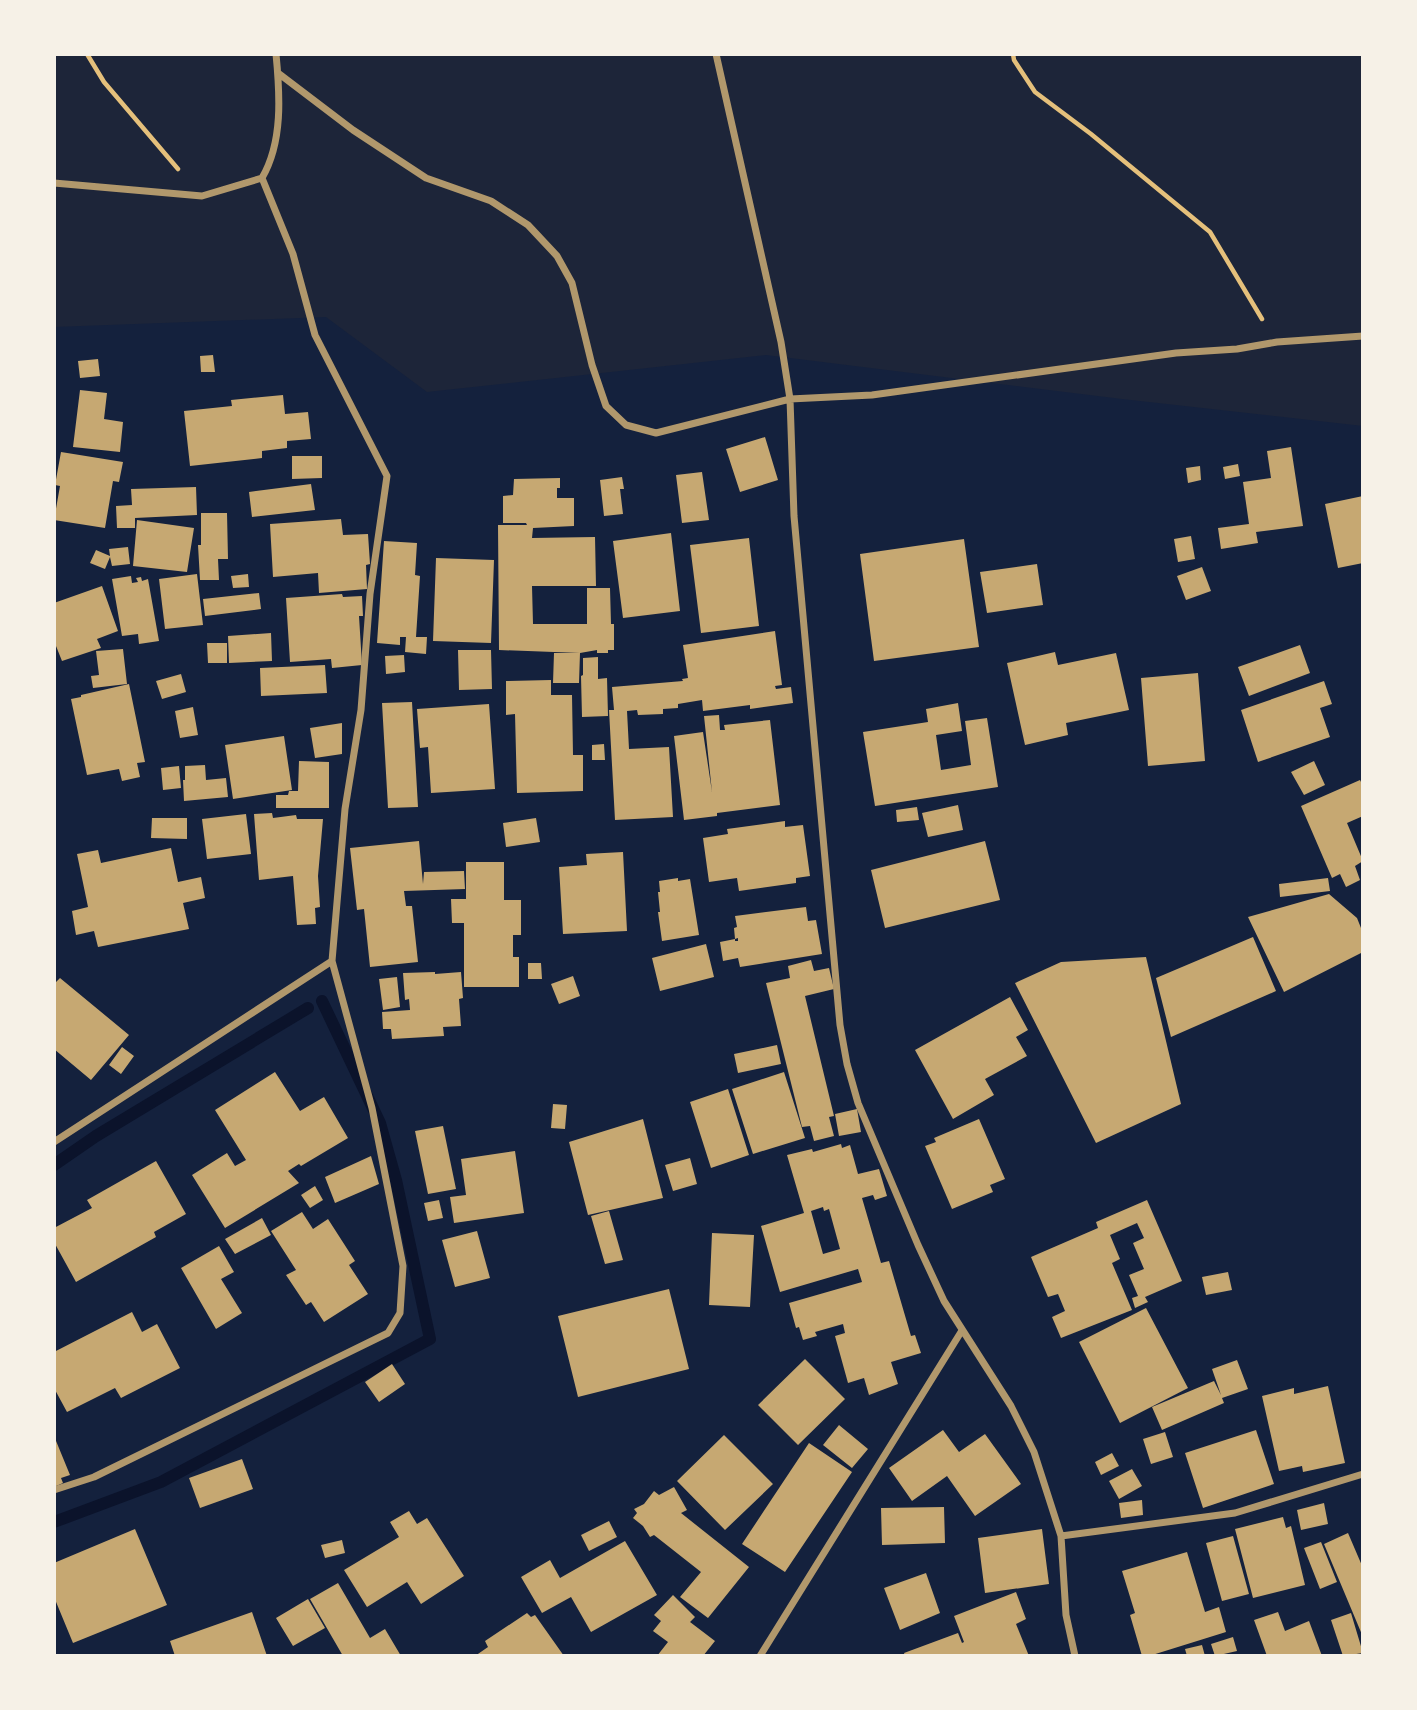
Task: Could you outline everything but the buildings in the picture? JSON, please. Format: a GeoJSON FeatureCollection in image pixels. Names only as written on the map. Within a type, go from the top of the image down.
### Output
{"type":"FeatureCollection","features":[{"type":"Feature","properties":{"kind":"street"},"geometry":{"type":"LineString","coordinates":[[54,183],[202,196],[262,178],[272,161],[277,138],[276,54]]}},
{"type":"Feature","properties":{"kind":"street"},"geometry":{"type":"LineString","coordinates":[[716,54],[781,342],[790,399],[794,516],[840,1025],[847,1064],[858,1103],[944,1301],[961,1332],[1011,1406],[1034,1452],[1061,1536],[1066,1615],[1074,1656]]}},
{"type":"Feature","properties":{"kind":"street"},"geometry":{"type":"LineString","coordinates":[[278,73],[353,130],[426,178],[491,201],[528,225],[557,256],[572,283],[592,365],[606,406],[626,425],[656,433],[790,399],[872,395],[1176,353],[1363,336]]}},
{"type":"Feature","properties":{"kind":"street"},"geometry":{"type":"LineString","coordinates":[[54,1490],[94,1477],[388,1333],[400,1313],[403,1266],[372,1108],[332,961],[345,809],[362,710],[370,594],[387,476],[315,335],[293,254],[262,178]]}},
{"type":"Feature","properties":{"kind":"street"},"geometry":{"type":"LineString","coordinates":[[54,1142],[332,961]]}},
{"type":"Feature","properties":{"kind":"street"},"geometry":{"type":"LineString","coordinates":[[760,1656],[961,1332]]}},
{"type":"Feature","properties":{"kind":"street"},"geometry":{"type":"LineString","coordinates":[[1061,1536],[1235,1513],[1363,1474]]}},
{"type":"Feature","properties":{"kind":"path"},"geometry":{"type":"LineString","coordinates":[[87,54],[104,82],[202,196]]}},
{"type":"Feature","properties":{"kind":"path"},"geometry":{"type":"LineString","coordinates":[[1013,54],[1014,60],[1035,92],[1091,134],[1210,232],[1277,342]]}},
{"type":"Feature","properties":{"kind":"shaded area"},"geometry":{"type":"Polygon","coordinates":[[[54,54],[1363,54],[1363,426],[766,355],[427,392],[326,317],[54,327],[54,54]]]}},
{"type":"Feature","properties":{"kind":"waterway"},"geometry":{"type":"LineString","coordinates":[[54,1522],[161,1482],[430,1339],[396,1180],[380,1123],[322,1001]]}},
{"type":"Feature","properties":{"kind":"waterway"},"geometry":{"type":"LineString","coordinates":[[54,1165],[96,1136],[308,1008]]}}]}
